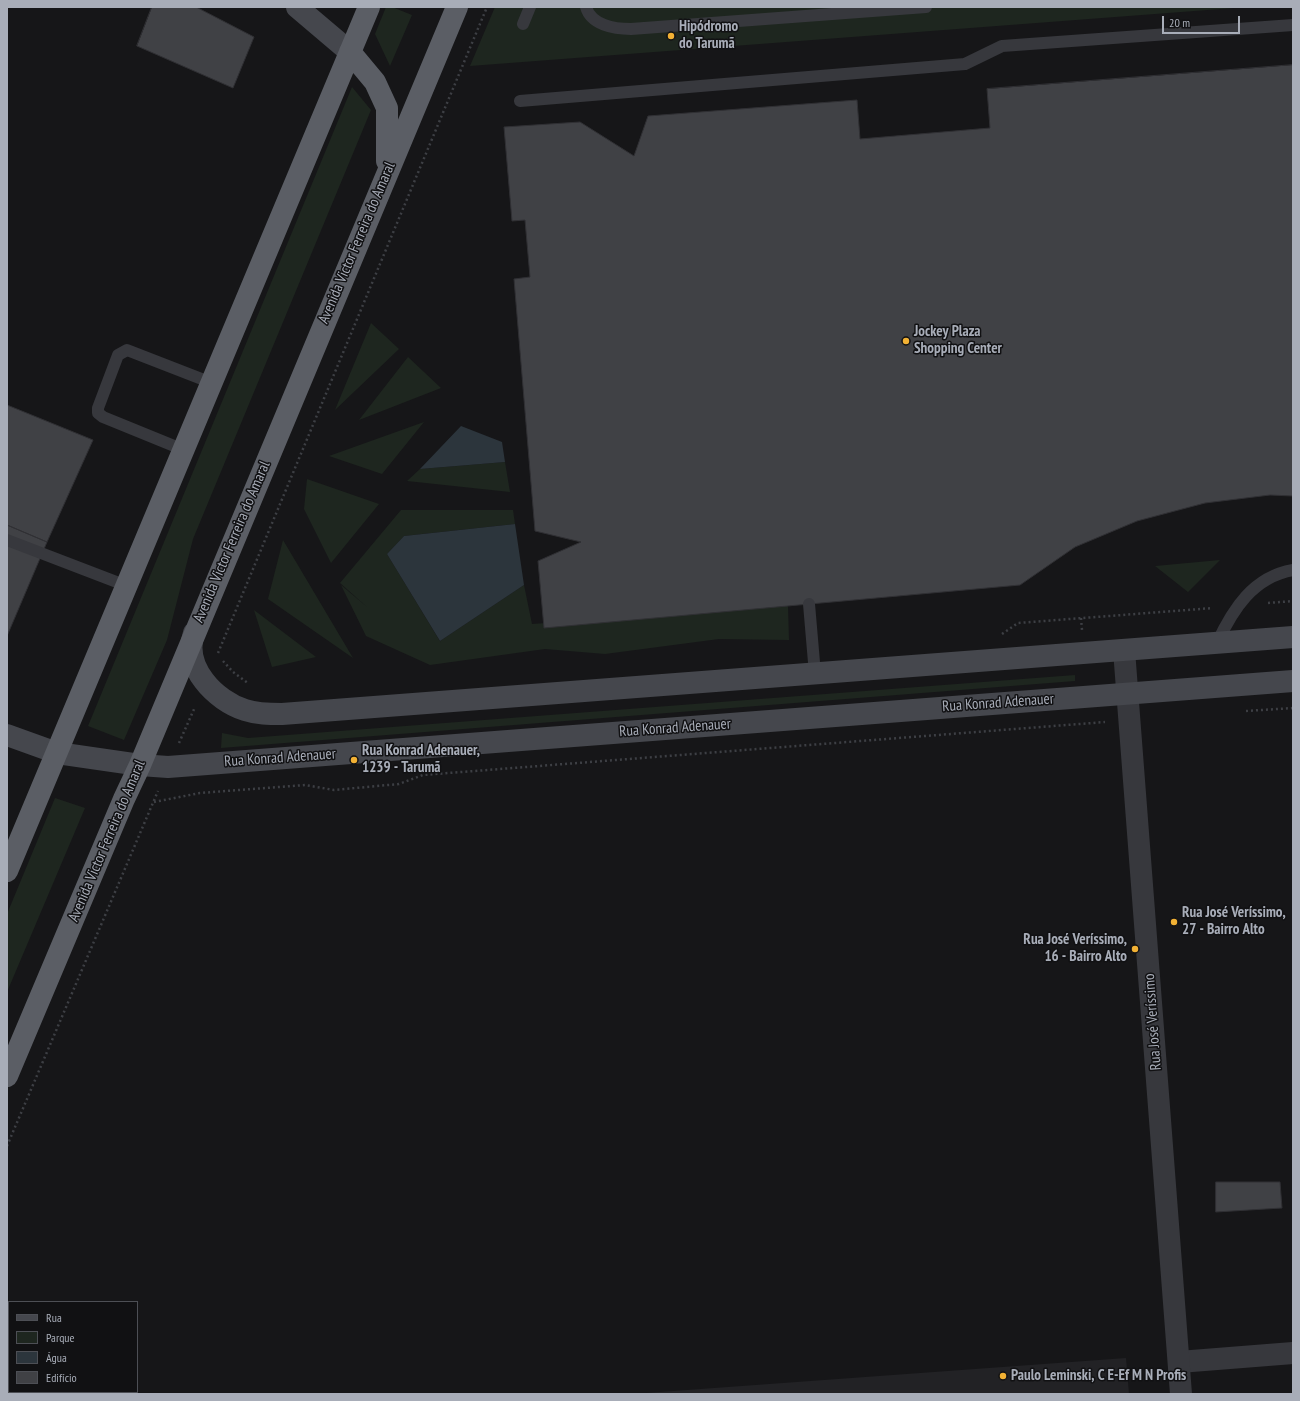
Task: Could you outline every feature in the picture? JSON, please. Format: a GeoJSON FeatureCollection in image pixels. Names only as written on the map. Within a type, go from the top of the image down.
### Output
{"type":"FeatureCollection","features":[{"type":"Feature","properties":{"kind":"highway"},"geometry":{"type":"LineString","coordinates":[[7,871],[369,7]]}},
{"type":"Feature","properties":{"kind":"highway","name":"Avenida Victor Ferreira do Amaral"},"geometry":{"type":"LineString","coordinates":[[7,1076],[124,799],[140,765],[195,630],[457,7]]}},
{"type":"Feature","properties":{"kind":"highway"},"geometry":{"type":"LineString","coordinates":[[350,52],[375,82],[387,108],[387,171]]}},
{"type":"Feature","properties":{"kind":"main road"},"geometry":{"type":"LineString","coordinates":[[297,7],[350,52]]}},
{"type":"Feature","properties":{"kind":"main road"},"geometry":{"type":"LineString","coordinates":[[195,630],[192,638],[195,663],[211,689],[235,706],[250,712],[266,714],[1293,637]]}},
{"type":"Feature","properties":{"kind":"main road","name":"Rua Konrad Adenauer"},"geometry":{"type":"LineString","coordinates":[[7,735],[57,753],[140,765],[168,767],[1293,681]]}},
{"type":"Feature","properties":{"kind":"street","name":"Rua José Veríssimo"},"geometry":{"type":"LineString","coordinates":[[1124,650],[1181,1394]]}},
{"type":"Feature","properties":{"kind":"street"},"geometry":{"type":"LineString","coordinates":[[1179,1362],[1293,1353]]}},
{"type":"Feature","properties":{"kind":"lane"},"geometry":{"type":"LineString","coordinates":[[523,24],[530,7]]}},
{"type":"Feature","properties":{"kind":"lane"},"geometry":{"type":"LineString","coordinates":[[586,7],[587,12],[595,21],[608,27],[630,30],[926,7]]}},
{"type":"Feature","properties":{"kind":"lane"},"geometry":{"type":"LineString","coordinates":[[520,101],[965,64],[1002,46],[1293,25]]}},
{"type":"Feature","properties":{"kind":"lane"},"geometry":{"type":"LineString","coordinates":[[184,450],[103,417],[98,413],[98,408],[118,355],[127,350],[212,382]]}},
{"type":"Feature","properties":{"kind":"lane"},"geometry":{"type":"LineString","coordinates":[[7,540],[126,586]]}},
{"type":"Feature","properties":{"kind":"lane"},"geometry":{"type":"LineString","coordinates":[[1217,643],[1237,605],[1254,588],[1284,571],[1293,570]]}},
{"type":"Feature","properties":{"kind":"lane"},"geometry":{"type":"LineString","coordinates":[[809,604],[815,674]]}},
{"type":"Feature","properties":{"kind":"path"},"geometry":{"type":"LineString","coordinates":[[217,655],[487,7]]}},
{"type":"Feature","properties":{"kind":"path"},"geometry":{"type":"LineString","coordinates":[[1265,603],[1293,601]]}},
{"type":"Feature","properties":{"kind":"path"},"geometry":{"type":"LineString","coordinates":[[996,638],[1018,623],[1220,607]]}},
{"type":"Feature","properties":{"kind":"path"},"geometry":{"type":"LineString","coordinates":[[221,660],[233,672],[252,685]]}},
{"type":"Feature","properties":{"kind":"path"},"geometry":{"type":"LineString","coordinates":[[177,747],[195,706]]}},
{"type":"Feature","properties":{"kind":"path"},"geometry":{"type":"LineString","coordinates":[[7,1146],[153,802],[200,793],[305,785],[334,790],[399,784],[423,775],[1089,724]]}},
{"type":"Feature","properties":{"kind":"shaded area","name":"Paulo Leminski, C E-Ef M N Profis"},"geometry":{"type":"Polygon","coordinates":[[[1126,1358],[1129,1394],[632,1394],[1126,1358]]]}},
{"type":"Feature","properties":{"kind":"green space"},"geometry":{"type":"Polygon","coordinates":[[[386,7],[392,7],[412,15],[390,66],[375,34],[386,7]]]}},
{"type":"Feature","properties":{"kind":"green space","name":"Hipódromo do Tarumã"},"geometry":{"type":"Polygon","coordinates":[[[495,7],[1247,7],[470,66],[495,7]]]}},
{"type":"Feature","properties":{"kind":"green space"},"geometry":{"type":"Polygon","coordinates":[[[352,87],[371,110],[193,539],[167,640],[124,740],[88,726],[352,87]]]}},
{"type":"Feature","properties":{"kind":"green space"},"geometry":{"type":"Polygon","coordinates":[[[371,323],[399,349],[335,410],[371,323]]]}},
{"type":"Feature","properties":{"kind":"green space"},"geometry":{"type":"Polygon","coordinates":[[[408,357],[441,388],[359,420],[408,357]]]}},
{"type":"Feature","properties":{"kind":"green space"},"geometry":{"type":"Polygon","coordinates":[[[424,422],[382,474],[329,456],[424,422]]]}},
{"type":"Feature","properties":{"kind":"green space"},"geometry":{"type":"Polygon","coordinates":[[[505,462],[510,492],[407,481],[420,469],[505,462]]]}},
{"type":"Feature","properties":{"kind":"green space"},"geometry":{"type":"Polygon","coordinates":[[[307,479],[379,504],[331,563],[304,509],[307,479]]]}},
{"type":"Feature","properties":{"kind":"green space"},"geometry":{"type":"Polygon","coordinates":[[[401,510],[513,510],[515,524],[404,536],[387,554],[441,643],[440,641],[524,585],[532,624],[788,606],[789,640],[719,639],[605,654],[545,649],[430,665],[366,636],[341,585],[367,607],[340,583],[401,510]]]}},
{"type":"Feature","properties":{"kind":"green space"},"geometry":{"type":"Polygon","coordinates":[[[283,540],[353,658],[268,599],[283,540]]]}},
{"type":"Feature","properties":{"kind":"green space"},"geometry":{"type":"Polygon","coordinates":[[[1220,560],[1188,592],[1155,566],[1220,560]]]}},
{"type":"Feature","properties":{"kind":"green space"},"geometry":{"type":"Polygon","coordinates":[[[254,610],[316,657],[272,667],[254,610]]]}},
{"type":"Feature","properties":{"kind":"green space"},"geometry":{"type":"Polygon","coordinates":[[[1075,675],[1075,681],[221,748],[222,733],[248,738],[1075,675]]]}},
{"type":"Feature","properties":{"kind":"green space"},"geometry":{"type":"Polygon","coordinates":[[[55,798],[85,808],[7,992],[7,914],[55,798]]]}},
{"type":"Feature","properties":{"kind":"water"},"geometry":{"type":"Polygon","coordinates":[[[461,426],[502,442],[505,462],[420,469],[461,426]]]}},
{"type":"Feature","properties":{"kind":"water"},"geometry":{"type":"Polygon","coordinates":[[[515,524],[524,585],[440,641],[387,554],[404,536],[515,524]]]}},
{"type":"Feature","properties":{"kind":"building"},"geometry":{"type":"Polygon","coordinates":[[[152,7],[196,7],[254,37],[233,88],[137,46],[152,7]]]}},
{"type":"Feature","properties":{"kind":"building","name":"Jockey Plaza Shopping Center"},"geometry":{"type":"Polygon","coordinates":[[[1293,65],[1293,496],[1270,495],[1205,503],[1137,521],[1075,547],[1020,585],[544,628],[538,561],[581,542],[535,531],[514,279],[530,277],[525,220],[512,221],[504,127],[580,122],[634,156],[648,116],[857,100],[860,139],[990,128],[987,89],[1293,65]]]}},
{"type":"Feature","properties":{"kind":"building"},"geometry":{"type":"Polygon","coordinates":[[[7,405],[93,440],[47,542],[7,525],[7,405]]]}},
{"type":"Feature","properties":{"kind":"building"},"geometry":{"type":"Polygon","coordinates":[[[7,525],[47,542],[7,636],[7,525]]]}},
{"type":"Feature","properties":{"kind":"building"},"geometry":{"type":"Polygon","coordinates":[[[1216,1182],[1280,1182],[1282,1208],[1216,1212],[1216,1182]]]}},
{"type":"Feature","properties":{"kind":"place","name":"Hipódromo do Tarumã"},"geometry":{"type":"Point","coordinates":[671,36]}},
{"type":"Feature","properties":{"kind":"place","name":"Jockey Plaza Shopping Center"},"geometry":{"type":"Point","coordinates":[906,341]}},
{"type":"Feature","properties":{"kind":"place","name":"Rua Konrad Adenauer, 1239 - Tarumã"},"geometry":{"type":"Point","coordinates":[354,760]}},
{"type":"Feature","properties":{"kind":"place","name":"Rua José Veríssimo, 27 - Bairro Alto"},"geometry":{"type":"Point","coordinates":[1174,922]}},
{"type":"Feature","properties":{"kind":"place","name":"Rua José Veríssimo, 16 - Bairro Alto"},"geometry":{"type":"Point","coordinates":[1135,949]}},
{"type":"Feature","properties":{"kind":"place","name":"Paulo Leminski, C E-Ef M N Profis"},"geometry":{"type":"Point","coordinates":[1003,1376]}}]}
